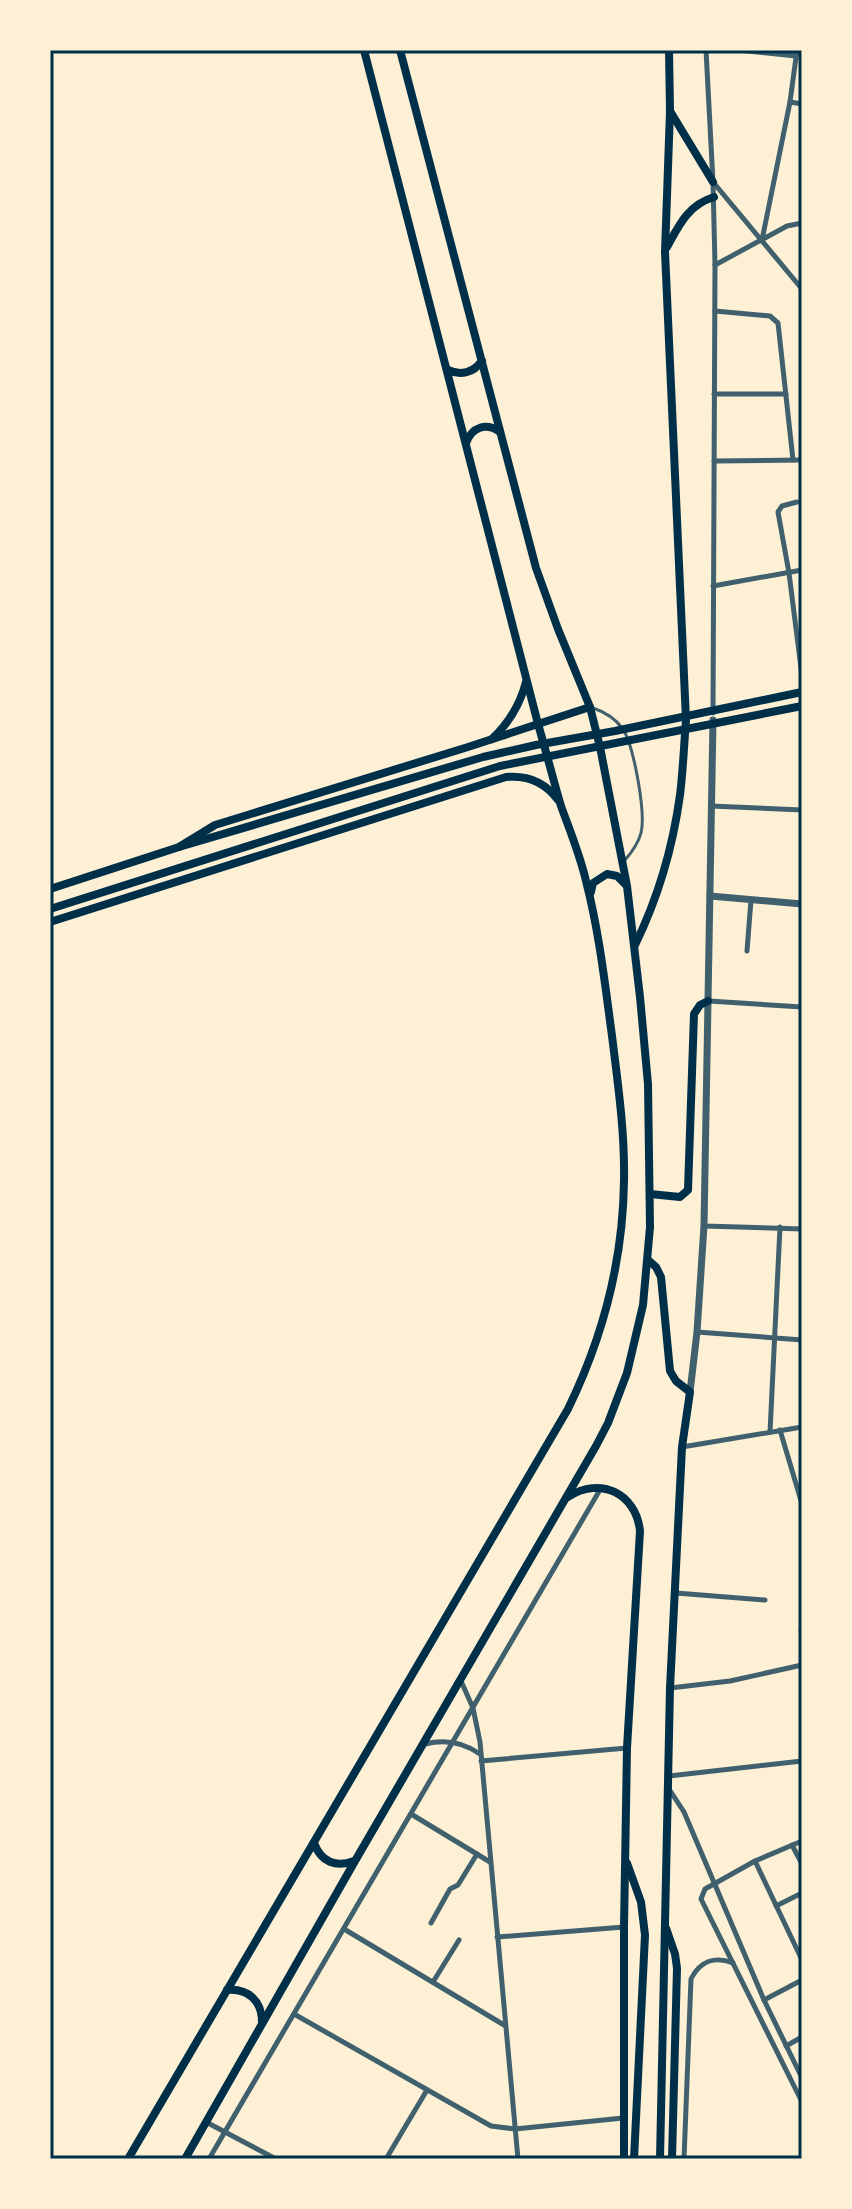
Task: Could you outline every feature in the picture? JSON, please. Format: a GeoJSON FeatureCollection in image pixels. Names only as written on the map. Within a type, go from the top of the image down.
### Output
{"type":"FeatureCollection","features":[{"type":"Feature","properties":{"kind":"main road"},"geometry":{"type":"LineString","coordinates":[[128,2159],[568,1409],[588,1366],[605,1316],[620,1240],[624,1164],[613,1046],[590,899],[538,724],[364,50]]}},
{"type":"Feature","properties":{"kind":"main road"},"geometry":{"type":"LineString","coordinates":[[185,2159],[608,1423],[624,1382],[639,1328],[648,1260],[648,1084],[627,886],[600,747],[590,707],[539,576],[400,50]]}},
{"type":"Feature","properties":{"kind":"main road"},"geometry":{"type":"LineString","coordinates":[[634,947],[650,910],[669,847],[680,798],[686,720],[665,252],[669,50]]}},
{"type":"Feature","properties":{"kind":"main road"},"geometry":{"type":"LineString","coordinates":[[670,111],[713,182]]}},
{"type":"Feature","properties":{"kind":"main road"},"geometry":{"type":"LineString","coordinates":[[665,252],[683,218],[704,200],[714,197]]}},
{"type":"Feature","properties":{"kind":"main road"},"geometry":{"type":"LineString","coordinates":[[448,370],[467,373],[482,361]]}},
{"type":"Feature","properties":{"kind":"main road"},"geometry":{"type":"LineString","coordinates":[[466,444],[472,432],[480,427],[493,427],[500,432]]}},
{"type":"Feature","properties":{"kind":"main road"},"geometry":{"type":"LineString","coordinates":[[492,739],[515,712],[526,677]]}},
{"type":"Feature","properties":{"kind":"main road"},"geometry":{"type":"LineString","coordinates":[[50,889],[179,847],[509,750],[603,734],[802,692]]}},
{"type":"Feature","properties":{"kind":"main road"},"geometry":{"type":"LineString","coordinates":[[50,909],[500,766],[802,704]]}},
{"type":"Feature","properties":{"kind":"main road"},"geometry":{"type":"LineString","coordinates":[[179,847],[215,825],[590,707]]}},
{"type":"Feature","properties":{"kind":"main road"},"geometry":{"type":"LineString","coordinates":[[468,747],[483,762],[481,784]]}},
{"type":"Feature","properties":{"kind":"main road"},"geometry":{"type":"LineString","coordinates":[[50,922],[506,777],[527,778],[547,787],[561,804]]}},
{"type":"Feature","properties":{"kind":"main road"},"geometry":{"type":"LineString","coordinates":[[270,820],[268,837],[279,850]]}},
{"type":"Feature","properties":{"kind":"main road"},"geometry":{"type":"LineString","coordinates":[[590,899],[593,883],[601,876],[617,876],[627,886]]}},
{"type":"Feature","properties":{"kind":"main road"},"geometry":{"type":"LineString","coordinates":[[650,1194],[680,1197],[688,1190],[694,1014],[700,1005],[708,1001]]}},
{"type":"Feature","properties":{"kind":"main road"},"geometry":{"type":"LineString","coordinates":[[648,1260],[661,1277],[670,1371],[676,1381],[690,1392],[682,1447],[670,1688],[660,2159]]}},
{"type":"Feature","properties":{"kind":"main road"},"geometry":{"type":"LineString","coordinates":[[567,1497],[583,1489],[601,1488],[619,1494],[637,1514],[639,1523],[627,1748],[624,2159]]}},
{"type":"Feature","properties":{"kind":"main road"},"geometry":{"type":"LineString","coordinates":[[314,1843],[320,1855],[330,1863],[342,1865],[355,1861]]}},
{"type":"Feature","properties":{"kind":"main road"},"geometry":{"type":"LineString","coordinates":[[625,1858],[641,1902],[645,1935],[634,2156]]}},
{"type":"Feature","properties":{"kind":"main road"},"geometry":{"type":"LineString","coordinates":[[665,1923],[677,1968],[672,2159]]}},
{"type":"Feature","properties":{"kind":"main road"},"geometry":{"type":"LineString","coordinates":[[227,1990],[241,1991],[253,1998],[261,2009],[263,2023]]}},
{"type":"Feature","properties":{"kind":"street"},"geometry":{"type":"LineString","coordinates":[[690,1392],[704,1226],[713,720],[715,265],[706,50]]}},
{"type":"Feature","properties":{"kind":"street"},"geometry":{"type":"LineString","coordinates":[[738,50],[796,53],[790,102],[762,240]]}},
{"type":"Feature","properties":{"kind":"street"},"geometry":{"type":"LineString","coordinates":[[790,102],[802,104]]}},
{"type":"Feature","properties":{"kind":"street"},"geometry":{"type":"LineString","coordinates":[[713,182],[802,289]]}},
{"type":"Feature","properties":{"kind":"street"},"geometry":{"type":"LineString","coordinates":[[715,265],[787,226],[802,223]]}},
{"type":"Feature","properties":{"kind":"street"},"geometry":{"type":"LineString","coordinates":[[715,311],[770,316],[776,320],[793,460]]}},
{"type":"Feature","properties":{"kind":"street"},"geometry":{"type":"LineString","coordinates":[[714,394],[786,394]]}},
{"type":"Feature","properties":{"kind":"street"},"geometry":{"type":"LineString","coordinates":[[714,461],[802,460]]}},
{"type":"Feature","properties":{"kind":"street"},"geometry":{"type":"LineString","coordinates":[[797,502],[782,506],[778,511],[802,676]]}},
{"type":"Feature","properties":{"kind":"street"},"geometry":{"type":"LineString","coordinates":[[713,586],[802,570]]}},
{"type":"Feature","properties":{"kind":"street"},"geometry":{"type":"LineString","coordinates":[[713,720],[802,704]]}},
{"type":"Feature","properties":{"kind":"street"},"geometry":{"type":"LineString","coordinates":[[711,806],[802,810]]}},
{"type":"Feature","properties":{"kind":"street"},"geometry":{"type":"LineString","coordinates":[[710,896],[802,904]]}},
{"type":"Feature","properties":{"kind":"street"},"geometry":{"type":"LineString","coordinates":[[747,951],[751,900]]}},
{"type":"Feature","properties":{"kind":"street"},"geometry":{"type":"LineString","coordinates":[[708,1001],[802,1007]]}},
{"type":"Feature","properties":{"kind":"street"},"geometry":{"type":"LineString","coordinates":[[704,1226],[802,1229]]}},
{"type":"Feature","properties":{"kind":"street"},"geometry":{"type":"LineString","coordinates":[[770,1432],[780,1227]]}},
{"type":"Feature","properties":{"kind":"street"},"geometry":{"type":"LineString","coordinates":[[697,1332],[802,1340]]}},
{"type":"Feature","properties":{"kind":"street"},"geometry":{"type":"LineString","coordinates":[[682,1447],[802,1427]]}},
{"type":"Feature","properties":{"kind":"street"},"geometry":{"type":"LineString","coordinates":[[780,1430],[802,1504]]}},
{"type":"Feature","properties":{"kind":"street"},"geometry":{"type":"LineString","coordinates":[[209,2159],[601,1488]]}},
{"type":"Feature","properties":{"kind":"street"},"geometry":{"type":"LineString","coordinates":[[675,1593],[765,1600]]}},
{"type":"Feature","properties":{"kind":"street"},"geometry":{"type":"LineString","coordinates":[[670,1688],[730,1681],[802,1665]]}},
{"type":"Feature","properties":{"kind":"street"},"geometry":{"type":"LineString","coordinates":[[461,1679],[473,1708],[481,1758],[518,2159]]}},
{"type":"Feature","properties":{"kind":"street"},"geometry":{"type":"LineString","coordinates":[[423,1745],[438,1741],[453,1742],[468,1746],[481,1758],[627,1748]]}},
{"type":"Feature","properties":{"kind":"street"},"geometry":{"type":"LineString","coordinates":[[668,1776],[802,1761]]}},
{"type":"Feature","properties":{"kind":"street"},"geometry":{"type":"LineString","coordinates":[[668,1787],[684,1812],[764,2000],[802,2078]]}},
{"type":"Feature","properties":{"kind":"street"},"geometry":{"type":"LineString","coordinates":[[411,1814],[490,1862]]}},
{"type":"Feature","properties":{"kind":"street"},"geometry":{"type":"LineString","coordinates":[[802,1841],[755,1861],[705,1889],[701,1899],[802,2102]]}},
{"type":"Feature","properties":{"kind":"street"},"geometry":{"type":"LineString","coordinates":[[792,1845],[802,1864]]}},
{"type":"Feature","properties":{"kind":"street"},"geometry":{"type":"LineString","coordinates":[[431,1923],[450,1889],[458,1885],[477,1854]]}},
{"type":"Feature","properties":{"kind":"street"},"geometry":{"type":"LineString","coordinates":[[755,1861],[802,1960]]}},
{"type":"Feature","properties":{"kind":"street"},"geometry":{"type":"LineString","coordinates":[[776,1906],[802,1893]]}},
{"type":"Feature","properties":{"kind":"street"},"geometry":{"type":"LineString","coordinates":[[497,1937],[624,1927]]}},
{"type":"Feature","properties":{"kind":"street"},"geometry":{"type":"LineString","coordinates":[[344,1929],[505,2025]]}},
{"type":"Feature","properties":{"kind":"street"},"geometry":{"type":"LineString","coordinates":[[433,1982],[459,1940]]}},
{"type":"Feature","properties":{"kind":"street"},"geometry":{"type":"LineString","coordinates":[[794,1944],[802,1940]]}},
{"type":"Feature","properties":{"kind":"street"},"geometry":{"type":"LineString","coordinates":[[684,2159],[691,1979],[697,1969],[710,1960],[722,1959],[734,1964]]}},
{"type":"Feature","properties":{"kind":"street"},"geometry":{"type":"LineString","coordinates":[[764,2000],[802,1980]]}},
{"type":"Feature","properties":{"kind":"street"},"geometry":{"type":"LineString","coordinates":[[294,2014],[484,2123],[499,2128],[623,2118]]}},
{"type":"Feature","properties":{"kind":"street"},"geometry":{"type":"LineString","coordinates":[[786,2046],[802,2037]]}},
{"type":"Feature","properties":{"kind":"street"},"geometry":{"type":"LineString","coordinates":[[386,2159],[427,2090]]}},
{"type":"Feature","properties":{"kind":"street"},"geometry":{"type":"LineString","coordinates":[[206,2122],[276,2159]]}},
{"type":"Feature","properties":{"kind":"lane"},"geometry":{"type":"LineString","coordinates":[[590,707],[604,712],[624,731],[633,760],[643,823],[638,843],[623,863]]}}]}
